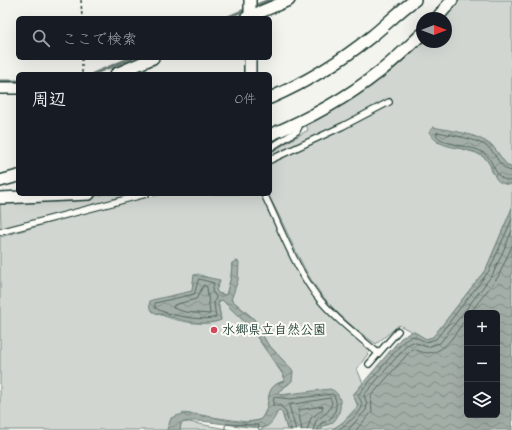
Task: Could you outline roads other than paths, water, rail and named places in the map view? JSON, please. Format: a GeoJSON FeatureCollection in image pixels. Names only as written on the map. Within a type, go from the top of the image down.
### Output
{"type":"FeatureCollection","features":[{"type":"Feature","properties":{"kind":"street"},"geometry":{"type":"LineString","coordinates":[[250,11],[289,0]]}},
{"type":"Feature","properties":{"kind":"street"},"geometry":{"type":"LineString","coordinates":[[272,97],[292,89],[326,69],[372,36],[400,10],[408,0]]}},
{"type":"Feature","properties":{"kind":"street"},"geometry":{"type":"LineString","coordinates":[[400,10],[415,0]]}},
{"type":"Feature","properties":{"kind":"street"},"geometry":{"type":"LineString","coordinates":[[442,12],[452,0]]}},
{"type":"Feature","properties":{"kind":"street"},"geometry":{"type":"LineString","coordinates":[[272,134],[302,121],[346,96],[379,73],[416,39]]}},
{"type":"Feature","properties":{"kind":"street"},"geometry":{"type":"LineString","coordinates":[[121,72],[148,60]]}},
{"type":"Feature","properties":{"kind":"street"},"geometry":{"type":"LineString","coordinates":[[250,60],[250,72]]}},
{"type":"Feature","properties":{"kind":"street"},"geometry":{"type":"LineString","coordinates":[[0,88],[16,88]]}},
{"type":"Feature","properties":{"kind":"street"},"geometry":{"type":"LineString","coordinates":[[0,181],[16,177]]}},
{"type":"Feature","properties":{"kind":"street"},"geometry":{"type":"LineString","coordinates":[[0,198],[44,196]]}},
{"type":"Feature","properties":{"kind":"lane"},"geometry":{"type":"LineString","coordinates":[[272,159],[343,126],[389,102]]}},
{"type":"Feature","properties":{"kind":"lane"},"geometry":{"type":"LineString","coordinates":[[272,147],[297,131],[302,121]]}},
{"type":"Feature","properties":{"kind":"lane"},"geometry":{"type":"LineString","coordinates":[[0,232],[138,196]]}},
{"type":"Feature","properties":{"kind":"lane"},"geometry":{"type":"LineString","coordinates":[[265,196],[303,273],[316,295],[330,310],[378,353]]}},
{"type":"Feature","properties":{"kind":"lane"},"geometry":{"type":"LineString","coordinates":[[369,364],[398,331]]}},
{"type":"Feature","properties":{"kind":"water"},"geometry":{"type":"Polygon","coordinates":[[[433,127],[471,135],[491,145],[512,168],[512,184],[505,184],[497,180],[486,159],[480,154],[448,146],[434,139],[429,132],[433,127]]]}},
{"type":"Feature","properties":{"kind":"water"},"geometry":{"type":"Polygon","coordinates":[[[512,208],[512,430],[332,430],[343,422],[358,406],[353,395],[401,338],[413,331],[426,339],[433,337],[486,269],[512,208]]]}},
{"type":"Feature","properties":{"kind":"water"},"geometry":{"type":"Polygon","coordinates":[[[236,261],[239,262],[238,280],[231,300],[254,319],[267,343],[293,371],[292,381],[278,392],[280,395],[330,389],[335,391],[338,395],[340,399],[340,409],[336,419],[332,423],[323,426],[321,430],[287,429],[282,412],[279,410],[266,427],[246,427],[210,422],[189,421],[181,423],[180,430],[167,430],[171,418],[181,415],[203,415],[238,422],[260,420],[267,408],[272,388],[284,381],[284,375],[250,327],[222,300],[218,302],[221,320],[213,322],[197,323],[180,320],[156,313],[151,310],[149,303],[152,300],[192,291],[194,275],[220,280],[216,290],[219,294],[226,295],[231,277],[232,263],[236,261]]]}},
{"type":"Feature","properties":{"kind":"waterway"},"geometry":{"type":"LineString","coordinates":[[252,7],[269,0]]}},
{"type":"Feature","properties":{"kind":"waterway"},"geometry":{"type":"LineString","coordinates":[[231,16],[247,9]]}},
{"type":"Feature","properties":{"kind":"waterway"},"geometry":{"type":"LineString","coordinates":[[98,72],[126,60]]}},
{"type":"Feature","properties":{"kind":"waterway"},"geometry":{"type":"LineString","coordinates":[[0,81],[16,81]]}},
{"type":"Feature","properties":{"kind":"place","name":"水郷県立自然公園"},"geometry":{"type":"Point","coordinates":[214,330]}}]}
